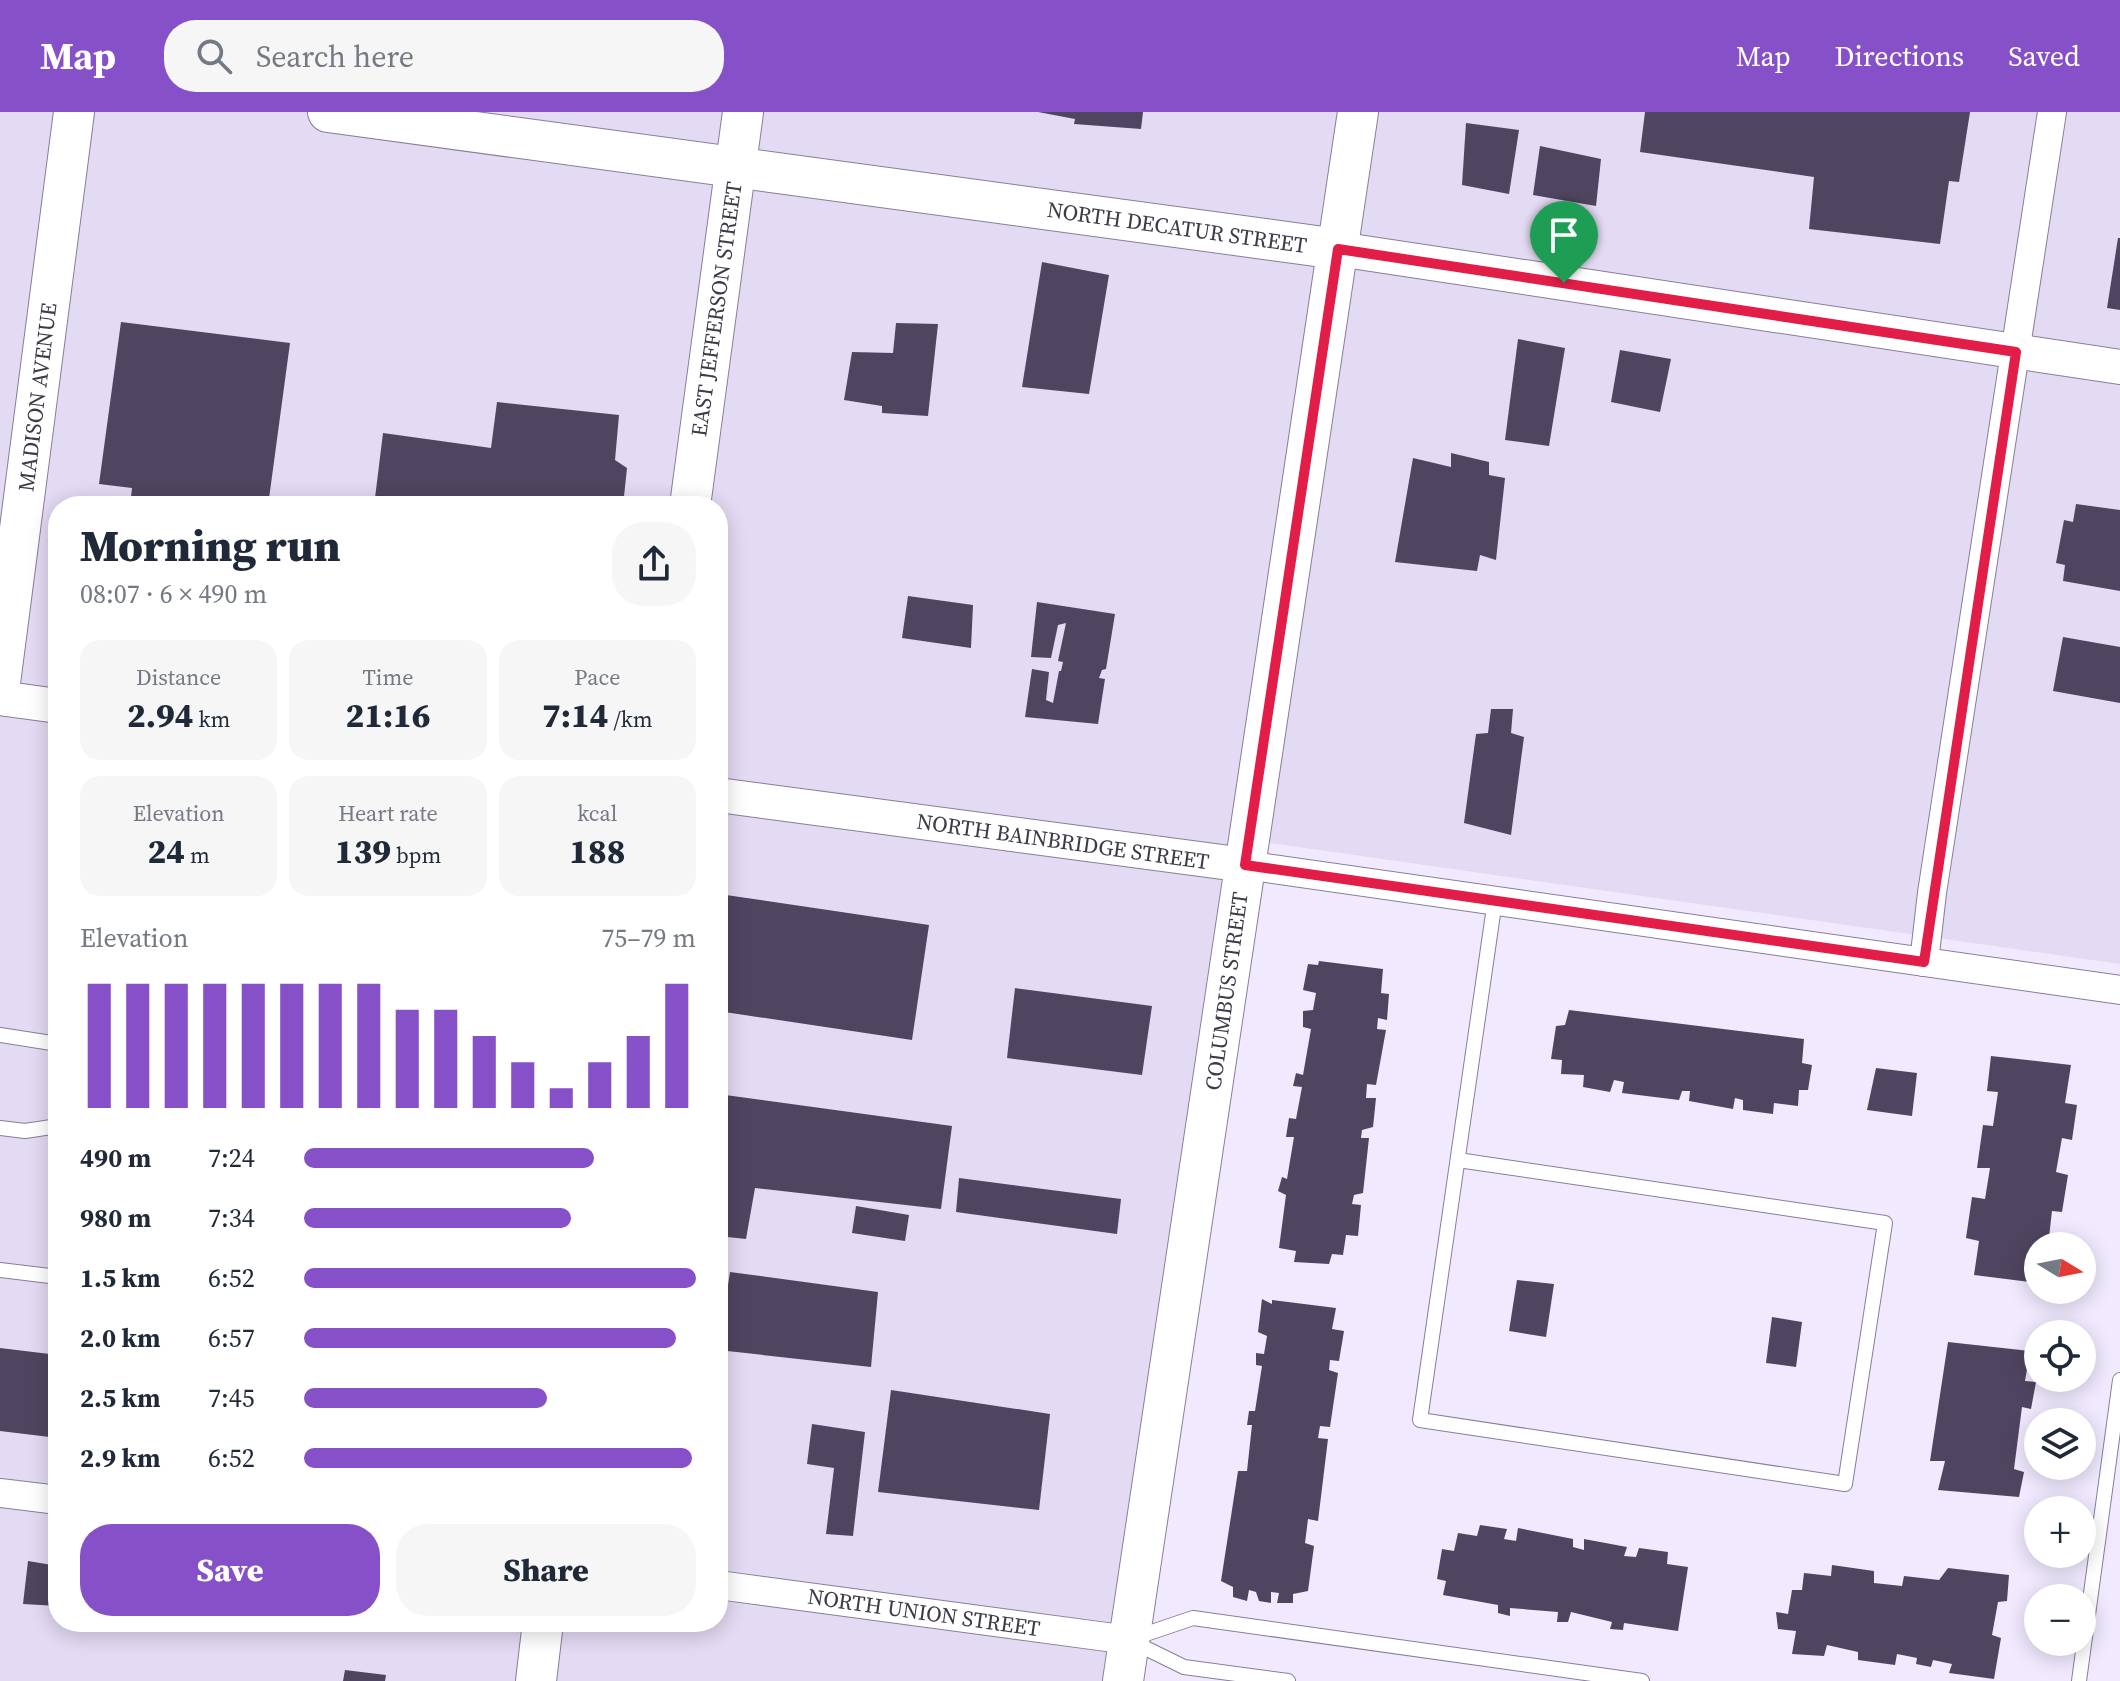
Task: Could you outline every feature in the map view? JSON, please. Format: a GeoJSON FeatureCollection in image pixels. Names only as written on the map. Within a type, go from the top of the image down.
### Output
{"type":"FeatureCollection","features":[{"type":"Feature","properties":{"kind":"main road","name":"MADISON AVENUE"},"geometry":{"type":"LineString","coordinates":[[0,683],[74,112]]}},
{"type":"Feature","properties":{"kind":"main road","name":"NORTH DECATUR STREET"},"geometry":{"type":"LineString","coordinates":[[328,112],[1338,249]]}},
{"type":"Feature","properties":{"kind":"main road","name":"EAST JEFFERSON STREET"},"geometry":{"type":"LineString","coordinates":[[691,496],[743,112]]}},
{"type":"Feature","properties":{"kind":"main road","name":"COLUMBUS STREET"},"geometry":{"type":"LineString","coordinates":[[1123,1681],[1358,112]]}},
{"type":"Feature","properties":{"kind":"main road"},"geometry":{"type":"LineString","coordinates":[[536,1681],[542,1632]]}},
{"type":"Feature","properties":{"kind":"street"},"geometry":{"type":"LineString","coordinates":[[1924,962],[2052,112]]}},
{"type":"Feature","properties":{"kind":"street","name":"NORTH DECATUR STREET"},"geometry":{"type":"LineString","coordinates":[[1338,249],[2120,367]]}},
{"type":"Feature","properties":{"kind":"street"},"geometry":{"type":"LineString","coordinates":[[0,698],[48,705]]}},
{"type":"Feature","properties":{"kind":"street","name":"NORTH BAINBRIDGE STREET"},"geometry":{"type":"LineString","coordinates":[[728,796],[1245,865],[2120,990]]}},
{"type":"Feature","properties":{"kind":"street"},"geometry":{"type":"LineString","coordinates":[[0,1493],[48,1499]]}},
{"type":"Feature","properties":{"kind":"street","name":"NORTH UNION STREET"},"geometry":{"type":"LineString","coordinates":[[728,1586],[1129,1640]]}},
{"type":"Feature","properties":{"kind":"lane"},"geometry":{"type":"LineString","coordinates":[[1458,1160],[1885,1223],[1845,1484],[1420,1420],[1495,900]]}},
{"type":"Feature","properties":{"kind":"lane"},"geometry":{"type":"LineString","coordinates":[[0,1035],[48,1042]]}},
{"type":"Feature","properties":{"kind":"lane"},"geometry":{"type":"LineString","coordinates":[[0,1128],[25,1131],[48,1128]]}},
{"type":"Feature","properties":{"kind":"lane"},"geometry":{"type":"LineString","coordinates":[[0,1270],[48,1276]]}},
{"type":"Feature","properties":{"kind":"lane"},"geometry":{"type":"LineString","coordinates":[[2079,1681],[2120,1380]]}},
{"type":"Feature","properties":{"kind":"lane"},"geometry":{"type":"LineString","coordinates":[[1129,1640],[1193,1618],[1642,1681]]}},
{"type":"Feature","properties":{"kind":"lane"},"geometry":{"type":"LineString","coordinates":[[1129,1640],[1184,1667],[1288,1681]]}},
{"type":"Feature","properties":{"kind":"shaded area"},"geometry":{"type":"Polygon","coordinates":[[[0,112],[2120,112],[2120,964],[1228,837],[1102,1681],[0,1681],[0,112]]]}},
{"type":"Feature","properties":{"kind":"building"},"geometry":{"type":"Polygon","coordinates":[[[1038,112],[1143,112],[1141,129],[1074,124],[1075,119],[1038,112]]]}},
{"type":"Feature","properties":{"kind":"building"},"geometry":{"type":"Polygon","coordinates":[[[1645,112],[1970,112],[1959,182],[1949,181],[1940,244],[1809,229],[1814,177],[1640,152],[1645,112]]]}},
{"type":"Feature","properties":{"kind":"building"},"geometry":{"type":"Polygon","coordinates":[[[1466,123],[1519,130],[1509,194],[1462,185],[1466,123]]]}},
{"type":"Feature","properties":{"kind":"building"},"geometry":{"type":"Polygon","coordinates":[[[1540,146],[1601,159],[1596,206],[1533,195],[1540,146]]]}},
{"type":"Feature","properties":{"kind":"building"},"geometry":{"type":"Polygon","coordinates":[[[2120,238],[2120,310],[2107,308],[2120,238]]]}},
{"type":"Feature","properties":{"kind":"building"},"geometry":{"type":"Polygon","coordinates":[[[1042,262],[1109,275],[1089,394],[1022,387],[1042,262]]]}},
{"type":"Feature","properties":{"kind":"building"},"geometry":{"type":"Polygon","coordinates":[[[121,322],[290,343],[269,496],[131,496],[132,488],[99,484],[121,322]]]}},
{"type":"Feature","properties":{"kind":"building"},"geometry":{"type":"Polygon","coordinates":[[[896,323],[938,324],[928,416],[882,413],[882,406],[844,400],[852,352],[893,353],[896,323]]]}},
{"type":"Feature","properties":{"kind":"building"},"geometry":{"type":"Polygon","coordinates":[[[1518,339],[1565,348],[1549,446],[1505,440],[1518,339]]]}},
{"type":"Feature","properties":{"kind":"building"},"geometry":{"type":"Polygon","coordinates":[[[1620,350],[1671,359],[1660,412],[1611,402],[1620,350]]]}},
{"type":"Feature","properties":{"kind":"building"},"geometry":{"type":"Polygon","coordinates":[[[497,402],[619,415],[615,460],[627,468],[624,496],[375,496],[383,433],[491,448],[497,402]]]}},
{"type":"Feature","properties":{"kind":"building"},"geometry":{"type":"Polygon","coordinates":[[[1451,453],[1489,462],[1489,475],[1505,478],[1496,560],[1480,555],[1477,571],[1395,562],[1413,458],[1451,467],[1451,453]]]}},
{"type":"Feature","properties":{"kind":"building"},"geometry":{"type":"Polygon","coordinates":[[[2076,504],[2120,510],[2120,591],[2063,581],[2065,565],[2056,563],[2064,520],[2073,522],[2076,504]]]}},
{"type":"Feature","properties":{"kind":"building"},"geometry":{"type":"Polygon","coordinates":[[[908,596],[973,605],[971,648],[902,638],[908,596]]]}},
{"type":"Feature","properties":{"kind":"building"},"geometry":{"type":"Polygon","coordinates":[[[1037,602],[1115,614],[1106,669],[1102,670],[1099,678],[1105,679],[1098,724],[1025,717],[1032,669],[1049,672],[1046,700],[1053,703],[1063,662],[1058,661],[1066,623],[1058,625],[1051,658],[1031,657],[1037,602]]]}},
{"type":"Feature","properties":{"kind":"building"},"geometry":{"type":"Polygon","coordinates":[[[2063,637],[2120,647],[2120,703],[2053,691],[2063,637]]]}},
{"type":"Feature","properties":{"kind":"building"},"geometry":{"type":"Polygon","coordinates":[[[1491,709],[1513,709],[1511,733],[1524,737],[1511,835],[1464,823],[1476,734],[1488,733],[1491,709]]]}},
{"type":"Feature","properties":{"kind":"building"},"geometry":{"type":"Polygon","coordinates":[[[728,895],[929,925],[912,1040],[728,1012],[728,895]]]}},
{"type":"Feature","properties":{"kind":"building"},"geometry":{"type":"Polygon","coordinates":[[[1319,961],[1383,969],[1381,993],[1389,994],[1387,1020],[1378,1018],[1377,1029],[1386,1030],[1376,1085],[1367,1084],[1366,1098],[1376,1098],[1373,1127],[1362,1130],[1361,1138],[1369,1138],[1363,1193],[1354,1195],[1352,1204],[1361,1205],[1358,1236],[1346,1235],[1343,1255],[1332,1254],[1329,1264],[1294,1262],[1296,1251],[1279,1248],[1286,1195],[1278,1191],[1282,1177],[1287,1179],[1294,1137],[1286,1137],[1289,1118],[1296,1119],[1302,1087],[1293,1086],[1296,1073],[1303,1075],[1311,1029],[1303,1027],[1303,1011],[1313,1010],[1316,993],[1303,990],[1308,964],[1318,965],[1319,961]]]}},
{"type":"Feature","properties":{"kind":"building"},"geometry":{"type":"Polygon","coordinates":[[[1015,988],[1152,1006],[1142,1075],[1007,1058],[1015,988]]]}},
{"type":"Feature","properties":{"kind":"building"},"geometry":{"type":"Polygon","coordinates":[[[1569,1010],[1804,1039],[1802,1063],[1812,1065],[1808,1090],[1799,1090],[1798,1106],[1774,1103],[1773,1114],[1743,1110],[1743,1100],[1735,1098],[1733,1109],[1689,1101],[1690,1091],[1682,1091],[1679,1100],[1622,1093],[1624,1082],[1614,1080],[1610,1092],[1583,1087],[1584,1075],[1561,1074],[1562,1060],[1551,1059],[1556,1026],[1565,1025],[1569,1010]]]}},
{"type":"Feature","properties":{"kind":"building"},"geometry":{"type":"Polygon","coordinates":[[[1991,1056],[2071,1065],[2065,1103],[2077,1105],[2072,1140],[2062,1138],[2056,1172],[2068,1175],[2062,1212],[2052,1211],[2050,1232],[2024,1232],[2024,1281],[1974,1275],[1979,1241],[1966,1238],[1972,1197],[1985,1199],[1990,1168],[1977,1168],[1983,1125],[1993,1126],[1998,1092],[1987,1091],[1991,1056]]]}},
{"type":"Feature","properties":{"kind":"building"},"geometry":{"type":"Polygon","coordinates":[[[1876,1068],[1917,1073],[1912,1116],[1867,1110],[1876,1068]]]}},
{"type":"Feature","properties":{"kind":"building"},"geometry":{"type":"Polygon","coordinates":[[[728,1095],[952,1126],[941,1209],[755,1188],[746,1239],[728,1237],[728,1095]]]}},
{"type":"Feature","properties":{"kind":"building"},"geometry":{"type":"Polygon","coordinates":[[[959,1178],[1121,1199],[1117,1234],[956,1212],[959,1178]]]}},
{"type":"Feature","properties":{"kind":"building"},"geometry":{"type":"Polygon","coordinates":[[[856,1206],[909,1215],[905,1241],[852,1233],[856,1206]]]}},
{"type":"Feature","properties":{"kind":"building"},"geometry":{"type":"Polygon","coordinates":[[[730,1272],[878,1292],[871,1367],[728,1351],[730,1272]]]}},
{"type":"Feature","properties":{"kind":"building"},"geometry":{"type":"Polygon","coordinates":[[[1517,1280],[1554,1284],[1546,1337],[1509,1331],[1517,1280]]]}},
{"type":"Feature","properties":{"kind":"building"},"geometry":{"type":"Polygon","coordinates":[[[1262,1299],[1272,1304],[1272,1300],[1336,1308],[1332,1329],[1344,1331],[1339,1361],[1330,1360],[1329,1370],[1338,1373],[1330,1427],[1320,1426],[1318,1438],[1328,1439],[1318,1521],[1308,1519],[1305,1543],[1314,1546],[1308,1591],[1293,1594],[1293,1603],[1277,1603],[1279,1593],[1271,1592],[1271,1603],[1259,1601],[1256,1592],[1249,1590],[1247,1601],[1233,1597],[1233,1587],[1221,1581],[1238,1471],[1247,1471],[1252,1425],[1247,1425],[1249,1411],[1255,1411],[1262,1366],[1256,1365],[1256,1353],[1264,1354],[1267,1336],[1258,1332],[1262,1299]]]}},
{"type":"Feature","properties":{"kind":"building"},"geometry":{"type":"Polygon","coordinates":[[[1772,1317],[1802,1322],[1796,1367],[1766,1363],[1772,1317]]]}},
{"type":"Feature","properties":{"kind":"building"},"geometry":{"type":"Polygon","coordinates":[[[1948,1342],[2024,1350],[2024,1392],[2034,1392],[2031,1408],[2022,1407],[2014,1469],[2024,1472],[2019,1497],[1938,1490],[1945,1461],[1930,1461],[1948,1342]]]}},
{"type":"Feature","properties":{"kind":"building"},"geometry":{"type":"Polygon","coordinates":[[[0,1348],[48,1354],[48,1437],[0,1431],[0,1348]]]}},
{"type":"Feature","properties":{"kind":"building"},"geometry":{"type":"Polygon","coordinates":[[[891,1390],[1050,1414],[1039,1510],[878,1492],[891,1390]]]}},
{"type":"Feature","properties":{"kind":"building"},"geometry":{"type":"Polygon","coordinates":[[[812,1424],[865,1432],[853,1536],[826,1534],[834,1468],[807,1464],[812,1424]]]}},
{"type":"Feature","properties":{"kind":"building"},"geometry":{"type":"Polygon","coordinates":[[[1480,1525],[1507,1529],[1504,1539],[1516,1541],[1518,1528],[1573,1539],[1573,1547],[1584,1550],[1584,1539],[1627,1547],[1624,1556],[1636,1557],[1639,1548],[1668,1552],[1667,1564],[1688,1567],[1678,1631],[1624,1623],[1623,1630],[1610,1629],[1612,1622],[1571,1612],[1568,1622],[1557,1622],[1558,1612],[1510,1608],[1510,1616],[1498,1613],[1498,1605],[1443,1595],[1446,1581],[1437,1579],[1442,1549],[1454,1551],[1458,1533],[1477,1536],[1480,1525]]]}},
{"type":"Feature","properties":{"kind":"building"},"geometry":{"type":"Polygon","coordinates":[[[28,1561],[48,1564],[48,1605],[23,1604],[28,1561]]]}},
{"type":"Feature","properties":{"kind":"building"},"geometry":{"type":"Polygon","coordinates":[[[1832,1565],[1874,1571],[1874,1583],[1902,1586],[1904,1576],[1939,1580],[1948,1568],[2009,1575],[2007,1601],[1998,1602],[1992,1635],[2001,1638],[1994,1679],[1949,1673],[1952,1664],[1933,1660],[1931,1667],[1916,1664],[1917,1658],[1897,1654],[1895,1665],[1858,1660],[1858,1652],[1827,1645],[1824,1656],[1792,1654],[1796,1631],[1778,1629],[1776,1612],[1788,1614],[1792,1590],[1802,1590],[1804,1573],[1831,1576],[1832,1565]]]}},
{"type":"Feature","properties":{"kind":"building"},"geometry":{"type":"Polygon","coordinates":[[[345,1670],[386,1675],[385,1681],[343,1681],[345,1670]]]}},
{"type":"Feature","properties":{"kind":"route"},"geometry":{"type":"LineString","coordinates":[[1338,249],[1564,283],[2016,352],[1924,962],[1245,865],[1338,249]]}}]}
